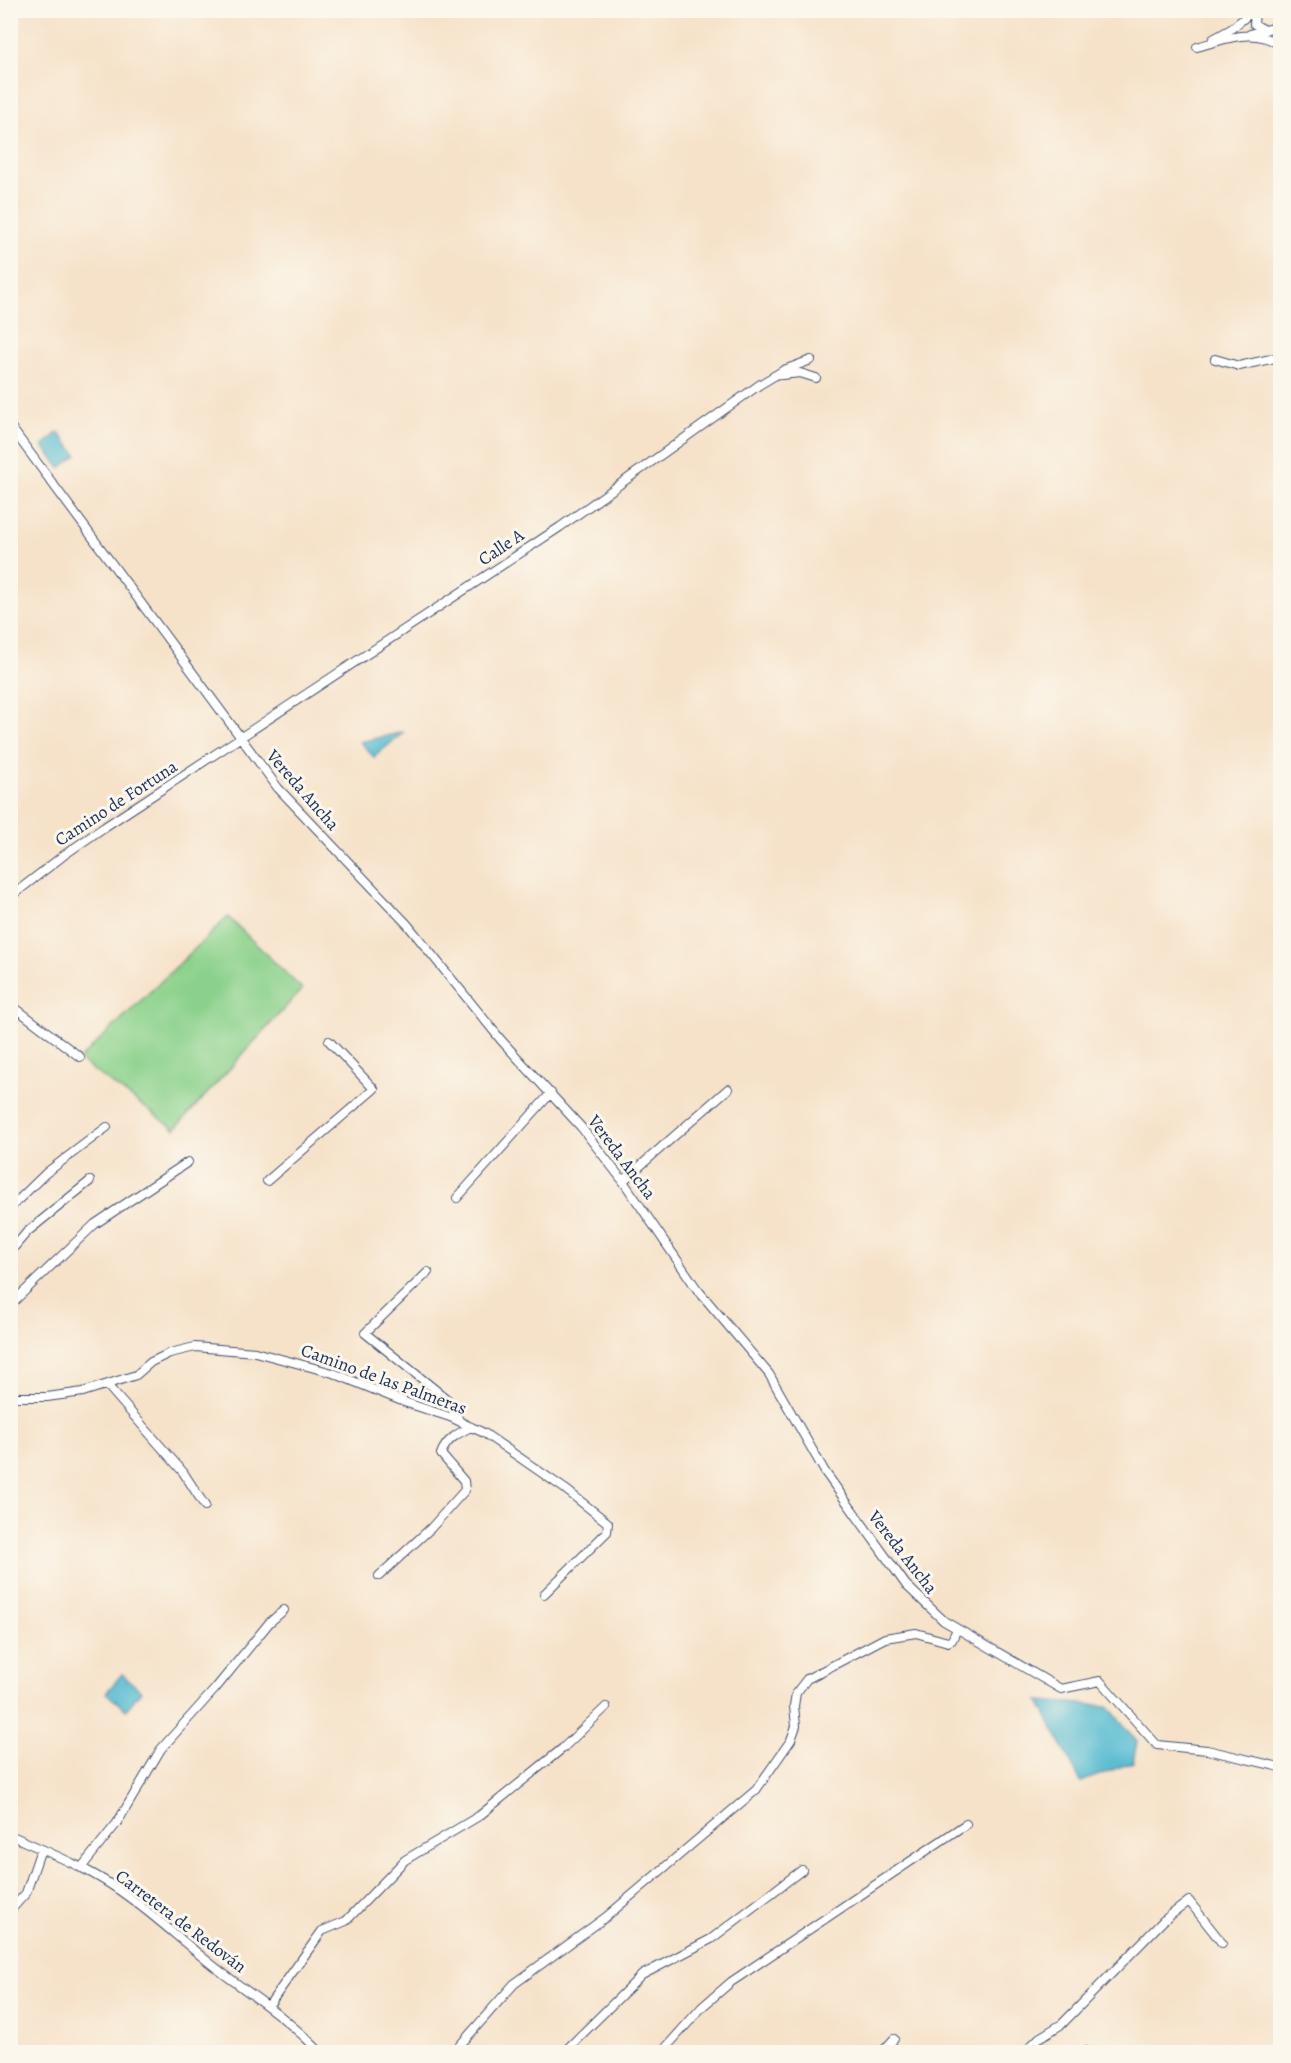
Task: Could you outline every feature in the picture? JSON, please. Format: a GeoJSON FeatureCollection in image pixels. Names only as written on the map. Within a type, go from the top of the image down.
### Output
{"type":"FeatureCollection","features":[{"type":"Feature","properties":{"kind":"street"},"geometry":{"type":"LineString","coordinates":[[1255,11],[1254,24],[1265,30]]}},
{"type":"Feature","properties":{"kind":"street"},"geometry":{"type":"LineString","coordinates":[[1255,11],[1231,30],[1197,47],[1272,28],[1281,20]]}},
{"type":"Feature","properties":{"kind":"street"},"geometry":{"type":"LineString","coordinates":[[1249,34],[1271,39],[1281,45]]}},
{"type":"Feature","properties":{"kind":"street"},"geometry":{"type":"LineString","coordinates":[[1215,359],[1239,366],[1281,357]]}},
{"type":"Feature","properties":{"kind":"street","name":"Calle A"},"geometry":{"type":"LineString","coordinates":[[242,739],[560,527],[774,376],[811,360]]}},
{"type":"Feature","properties":{"kind":"street"},"geometry":{"type":"LineString","coordinates":[[774,376],[800,373],[816,378]]}},
{"type":"Feature","properties":{"kind":"street","name":"Vereda Ancha"},"geometry":{"type":"LineString","coordinates":[[10,426],[278,788],[407,924],[501,1040],[551,1094],[623,1180],[697,1289],[769,1374],[825,1472],[865,1531],[920,1600],[957,1629],[1061,1689],[1100,1681],[1157,1745],[1207,1750],[1281,1767]]}},
{"type":"Feature","properties":{"kind":"street","name":"Camino de Fortuna"},"geometry":{"type":"LineString","coordinates":[[10,897],[78,845],[242,739]]}},
{"type":"Feature","properties":{"kind":"street"},"geometry":{"type":"LineString","coordinates":[[10,1004],[80,1057]]}},
{"type":"Feature","properties":{"kind":"street"},"geometry":{"type":"LineString","coordinates":[[267,1180],[374,1089],[329,1041]]}},
{"type":"Feature","properties":{"kind":"street"},"geometry":{"type":"LineString","coordinates":[[623,1180],[728,1089]]}},
{"type":"Feature","properties":{"kind":"street"},"geometry":{"type":"LineString","coordinates":[[457,1198],[551,1094]]}},
{"type":"Feature","properties":{"kind":"street"},"geometry":{"type":"LineString","coordinates":[[10,1208],[46,1173],[107,1127]]}},
{"type":"Feature","properties":{"kind":"street"},"geometry":{"type":"LineString","coordinates":[[10,1305],[95,1224],[188,1162]]}},
{"type":"Feature","properties":{"kind":"street"},"geometry":{"type":"LineString","coordinates":[[10,1252],[27,1232],[90,1181]]}},
{"type":"Feature","properties":{"kind":"street"},"geometry":{"type":"LineString","coordinates":[[428,1272],[365,1333],[448,1400],[460,1421]]}},
{"type":"Feature","properties":{"kind":"street","name":"Camino de las Palmeras"},"geometry":{"type":"LineString","coordinates":[[10,1397],[47,1397],[83,1392],[136,1375],[151,1362],[170,1353],[195,1347],[255,1352],[333,1373],[460,1421],[496,1440],[608,1523],[607,1532],[544,1594]]}},
{"type":"Feature","properties":{"kind":"street"},"geometry":{"type":"LineString","coordinates":[[106,1385],[183,1472],[205,1506]]}},
{"type":"Feature","properties":{"kind":"street","name":"Camino de las Palmeras"},"geometry":{"type":"LineString","coordinates":[[379,1576],[431,1528],[465,1490],[464,1480],[441,1454],[443,1447],[455,1435],[471,1427]]}},
{"type":"Feature","properties":{"kind":"street"},"geometry":{"type":"LineString","coordinates":[[81,1868],[117,1823],[161,1749],[215,1689],[269,1623],[284,1611]]}},
{"type":"Feature","properties":{"kind":"street"},"geometry":{"type":"LineString","coordinates":[[454,2052],[514,1984],[606,1917],[756,1790],[792,1740],[796,1726],[794,1706],[796,1693],[807,1679],[885,1638],[916,1634],[948,1642],[952,1640],[957,1629]]}},
{"type":"Feature","properties":{"kind":"street"},"geometry":{"type":"LineString","coordinates":[[269,2005],[321,1932],[346,1921],[405,1860],[479,1815],[563,1748],[606,1707]]}},
{"type":"Feature","properties":{"kind":"street"},"geometry":{"type":"LineString","coordinates":[[662,2052],[702,2007],[731,1982],[966,1824]]}},
{"type":"Feature","properties":{"kind":"street","name":"Carretera de Redován"},"geometry":{"type":"LineString","coordinates":[[10,1835],[81,1868],[135,1902],[224,1974],[294,2025],[320,2052]]}},
{"type":"Feature","properties":{"kind":"street"},"geometry":{"type":"LineString","coordinates":[[10,1911],[26,1893],[41,1849]]}},
{"type":"Feature","properties":{"kind":"street"},"geometry":{"type":"LineString","coordinates":[[564,2052],[642,1975],[711,1939],[802,1870]]}},
{"type":"Feature","properties":{"kind":"street"},"geometry":{"type":"LineString","coordinates":[[1025,2052],[1039,2038],[1062,2024],[1164,1921],[1189,1901],[1222,1943]]}},
{"type":"Feature","properties":{"kind":"street"},"geometry":{"type":"LineString","coordinates":[[882,2052],[894,2040]]}},
{"type":"Feature","properties":{"kind":"green space"},"geometry":{"type":"Polygon","coordinates":[[[228,917],[302,989],[175,1129],[79,1060],[228,917]]]}},
{"type":"Feature","properties":{"kind":"water"},"geometry":{"type":"Polygon","coordinates":[[[58,432],[77,455],[60,468],[43,446],[58,432]]]}},
{"type":"Feature","properties":{"kind":"water"},"geometry":{"type":"Polygon","coordinates":[[[404,732],[374,757],[360,742],[404,732]]]}},
{"type":"Feature","properties":{"kind":"water"},"geometry":{"type":"Polygon","coordinates":[[[122,1674],[141,1691],[126,1710],[106,1693],[122,1674]]]}},
{"type":"Feature","properties":{"kind":"water"},"geometry":{"type":"Polygon","coordinates":[[[1039,1701],[1108,1706],[1137,1742],[1133,1762],[1081,1782],[1039,1701]]]}}]}
